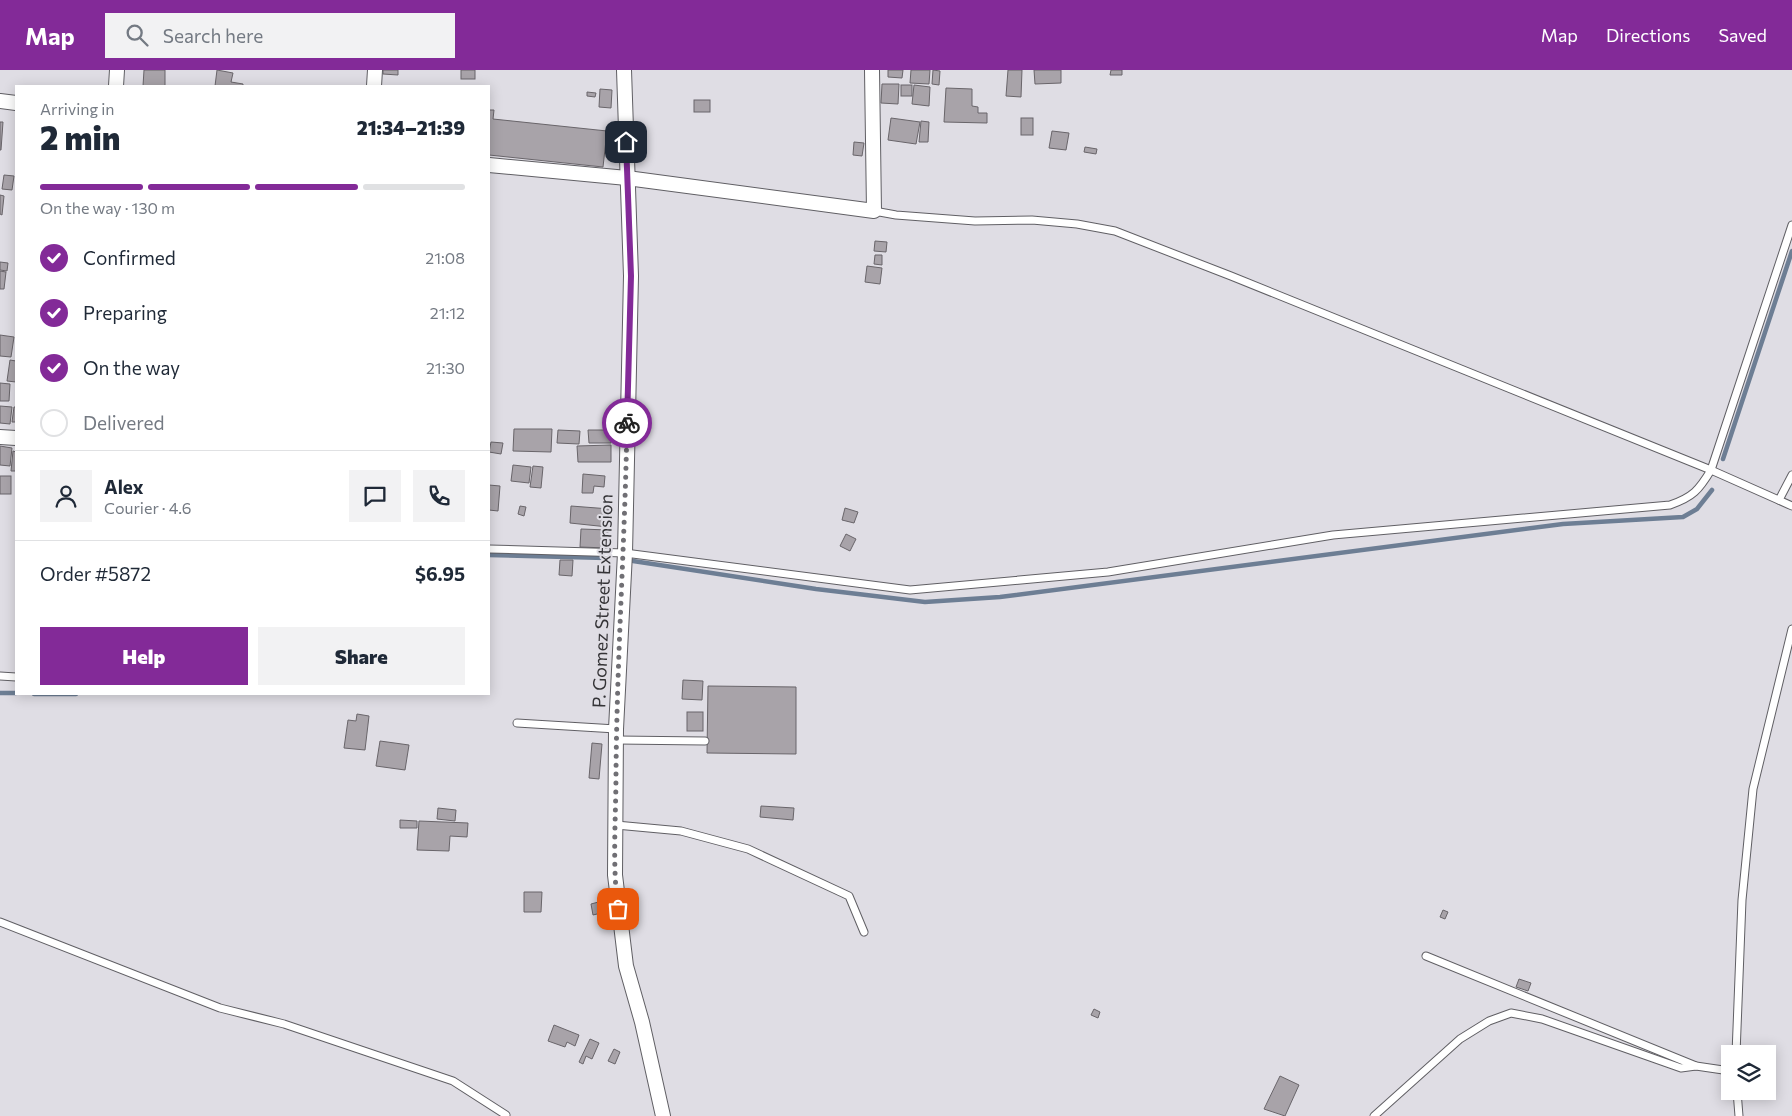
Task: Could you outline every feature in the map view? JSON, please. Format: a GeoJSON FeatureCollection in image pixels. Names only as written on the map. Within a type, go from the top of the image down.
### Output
{"type":"FeatureCollection","features":[{"type":"Feature","properties":{"kind":"street"},"geometry":{"type":"LineString","coordinates":[[116,85],[117,70]]}},
{"type":"Feature","properties":{"kind":"street"},"geometry":{"type":"LineString","coordinates":[[374,70],[374,85]]}},
{"type":"Feature","properties":{"kind":"street","name":"P. Gomez Street Extension"},"geometry":{"type":"LineString","coordinates":[[624,70],[631,276],[625,553],[616,735],[617,898],[626,966],[642,1022],[663,1116]]}},
{"type":"Feature","properties":{"kind":"street"},"geometry":{"type":"LineString","coordinates":[[490,165],[627,178],[874,211],[872,70]]}},
{"type":"Feature","properties":{"kind":"street"},"geometry":{"type":"LineString","coordinates":[[0,102],[15,103]]}},
{"type":"Feature","properties":{"kind":"street"},"geometry":{"type":"LineString","coordinates":[[0,437],[15,438]]}},
{"type":"Feature","properties":{"kind":"lane"},"geometry":{"type":"LineString","coordinates":[[874,211],[896,215],[975,220],[1032,220],[1077,224],[1115,231],[1232,276],[1711,470],[1792,506]]}},
{"type":"Feature","properties":{"kind":"lane"},"geometry":{"type":"LineString","coordinates":[[490,549],[625,553],[910,590],[966,587],[1108,572],[1333,535],[1670,505],[1686,500],[1700,489],[1711,470],[1792,225]]}},
{"type":"Feature","properties":{"kind":"lane"},"geometry":{"type":"LineString","coordinates":[[1779,500],[1792,475]]}},
{"type":"Feature","properties":{"kind":"lane"},"geometry":{"type":"LineString","coordinates":[[1736,1045],[1742,900],[1753,789],[1792,629]]}},
{"type":"Feature","properties":{"kind":"lane"},"geometry":{"type":"LineString","coordinates":[[0,676],[15,677]]}},
{"type":"Feature","properties":{"kind":"lane"},"geometry":{"type":"LineString","coordinates":[[517,723],[616,735],[705,741]]}},
{"type":"Feature","properties":{"kind":"lane"},"geometry":{"type":"LineString","coordinates":[[616,825],[681,831],[748,849],[850,896],[864,932]]}},
{"type":"Feature","properties":{"kind":"lane"},"geometry":{"type":"LineString","coordinates":[[0,922],[220,1008],[284,1024],[452,1081],[506,1115]]}},
{"type":"Feature","properties":{"kind":"lane"},"geometry":{"type":"LineString","coordinates":[[1426,956],[1696,1066]]}},
{"type":"Feature","properties":{"kind":"lane"},"geometry":{"type":"LineString","coordinates":[[1374,1116],[1460,1039],[1489,1021],[1510,1013],[1542,1019],[1681,1068],[1696,1066],[1721,1069]]}},
{"type":"Feature","properties":{"kind":"lane"},"geometry":{"type":"LineString","coordinates":[[1738,1100],[1739,1116]]}},
{"type":"Feature","properties":{"kind":"building"},"geometry":{"type":"Polygon","coordinates":[[[144,70],[165,70],[165,85],[143,85],[144,70]]]}},
{"type":"Feature","properties":{"kind":"building"},"geometry":{"type":"Polygon","coordinates":[[[217,70],[233,73],[231,82],[243,84],[243,85],[215,85],[217,70]]]}},
{"type":"Feature","properties":{"kind":"building"},"geometry":{"type":"Polygon","coordinates":[[[383,70],[398,70],[398,75],[383,74],[383,70]]]}},
{"type":"Feature","properties":{"kind":"building"},"geometry":{"type":"Polygon","coordinates":[[[461,70],[475,70],[475,79],[461,79],[461,70]]]}},
{"type":"Feature","properties":{"kind":"building"},"geometry":{"type":"Polygon","coordinates":[[[888,70],[903,70],[902,78],[888,77],[888,70]]]}},
{"type":"Feature","properties":{"kind":"building"},"geometry":{"type":"Polygon","coordinates":[[[911,70],[930,70],[929,84],[910,83],[911,70]]]}},
{"type":"Feature","properties":{"kind":"building"},"geometry":{"type":"Polygon","coordinates":[[[933,70],[940,71],[939,85],[932,84],[933,70]]]}},
{"type":"Feature","properties":{"kind":"building"},"geometry":{"type":"Polygon","coordinates":[[[1008,70],[1022,70],[1021,97],[1006,96],[1008,70]]]}},
{"type":"Feature","properties":{"kind":"building"},"geometry":{"type":"Polygon","coordinates":[[[1034,70],[1061,70],[1061,83],[1035,84],[1034,70]]]}},
{"type":"Feature","properties":{"kind":"building"},"geometry":{"type":"Polygon","coordinates":[[[1111,70],[1122,70],[1122,75],[1110,75],[1111,70]]]}},
{"type":"Feature","properties":{"kind":"building"},"geometry":{"type":"Polygon","coordinates":[[[882,84],[899,84],[898,104],[881,103],[882,84]]]}},
{"type":"Feature","properties":{"kind":"building"},"geometry":{"type":"Polygon","coordinates":[[[901,85],[912,85],[912,96],[901,96],[901,85]]]}},
{"type":"Feature","properties":{"kind":"building"},"geometry":{"type":"Polygon","coordinates":[[[914,85],[930,87],[929,106],[912,104],[914,85]]]}},
{"type":"Feature","properties":{"kind":"building"},"geometry":{"type":"Polygon","coordinates":[[[946,88],[972,89],[972,106],[978,107],[978,113],[987,113],[987,123],[944,122],[946,88]]]}},
{"type":"Feature","properties":{"kind":"building"},"geometry":{"type":"Polygon","coordinates":[[[600,89],[612,90],[611,108],[599,107],[600,89]]]}},
{"type":"Feature","properties":{"kind":"building"},"geometry":{"type":"Polygon","coordinates":[[[587,92],[596,93],[595,97],[587,96],[587,92]]]}},
{"type":"Feature","properties":{"kind":"building"},"geometry":{"type":"Polygon","coordinates":[[[694,100],[710,100],[710,112],[694,112],[694,100]]]}},
{"type":"Feature","properties":{"kind":"building"},"geometry":{"type":"Polygon","coordinates":[[[490,110],[494,110],[493,119],[607,131],[603,167],[490,155],[490,110]]]}},
{"type":"Feature","properties":{"kind":"building"},"geometry":{"type":"Polygon","coordinates":[[[891,118],[920,122],[916,144],[888,140],[891,118]]]}},
{"type":"Feature","properties":{"kind":"building"},"geometry":{"type":"Polygon","coordinates":[[[1021,118],[1033,118],[1033,135],[1021,135],[1021,118]]]}},
{"type":"Feature","properties":{"kind":"building"},"geometry":{"type":"Polygon","coordinates":[[[921,121],[929,122],[928,142],[919,142],[921,121]]]}},
{"type":"Feature","properties":{"kind":"building"},"geometry":{"type":"Polygon","coordinates":[[[0,122],[3,122],[1,150],[0,150],[0,122]]]}},
{"type":"Feature","properties":{"kind":"building"},"geometry":{"type":"Polygon","coordinates":[[[1052,131],[1069,133],[1066,150],[1049,148],[1052,131]]]}},
{"type":"Feature","properties":{"kind":"building"},"geometry":{"type":"Polygon","coordinates":[[[854,142],[864,143],[862,156],[853,155],[854,142]]]}},
{"type":"Feature","properties":{"kind":"building"},"geometry":{"type":"Polygon","coordinates":[[[1085,147],[1097,149],[1096,154],[1084,152],[1085,147]]]}},
{"type":"Feature","properties":{"kind":"building"},"geometry":{"type":"Polygon","coordinates":[[[4,175],[14,176],[12,190],[2,189],[4,175]]]}},
{"type":"Feature","properties":{"kind":"building"},"geometry":{"type":"Polygon","coordinates":[[[0,195],[4,196],[2,215],[0,214],[0,195]]]}},
{"type":"Feature","properties":{"kind":"building"},"geometry":{"type":"Polygon","coordinates":[[[875,241],[887,242],[886,252],[874,251],[875,241]]]}},
{"type":"Feature","properties":{"kind":"building"},"geometry":{"type":"Polygon","coordinates":[[[875,255],[882,255],[882,265],[874,264],[875,255]]]}},
{"type":"Feature","properties":{"kind":"building"},"geometry":{"type":"Polygon","coordinates":[[[0,262],[8,263],[7,271],[0,270],[0,262]]]}},
{"type":"Feature","properties":{"kind":"building"},"geometry":{"type":"Polygon","coordinates":[[[867,266],[882,268],[880,284],[865,282],[867,266]]]}},
{"type":"Feature","properties":{"kind":"building"},"geometry":{"type":"Polygon","coordinates":[[[0,271],[6,272],[4,289],[0,289],[0,271]]]}},
{"type":"Feature","properties":{"kind":"building"},"geometry":{"type":"Polygon","coordinates":[[[0,335],[14,337],[11,357],[0,356],[0,335]]]}},
{"type":"Feature","properties":{"kind":"building"},"geometry":{"type":"Polygon","coordinates":[[[10,360],[15,361],[15,382],[7,381],[10,360]]]}},
{"type":"Feature","properties":{"kind":"building"},"geometry":{"type":"Polygon","coordinates":[[[0,383],[10,384],[9,401],[0,401],[0,383]]]}},
{"type":"Feature","properties":{"kind":"building"},"geometry":{"type":"Polygon","coordinates":[[[0,406],[12,407],[10,424],[0,423],[0,406]]]}},
{"type":"Feature","properties":{"kind":"building"},"geometry":{"type":"Polygon","coordinates":[[[14,407],[15,407],[15,422],[12,422],[14,407]]]}},
{"type":"Feature","properties":{"kind":"building"},"geometry":{"type":"Polygon","coordinates":[[[514,429],[552,429],[551,452],[513,451],[514,429]]]}},
{"type":"Feature","properties":{"kind":"building"},"geometry":{"type":"Polygon","coordinates":[[[558,430],[580,431],[579,444],[557,443],[558,430]]]}},
{"type":"Feature","properties":{"kind":"building"},"geometry":{"type":"Polygon","coordinates":[[[588,430],[611,430],[611,443],[589,443],[588,430]]]}},
{"type":"Feature","properties":{"kind":"building"},"geometry":{"type":"Polygon","coordinates":[[[491,442],[503,443],[501,454],[490,452],[491,442]]]}},
{"type":"Feature","properties":{"kind":"building"},"geometry":{"type":"Polygon","coordinates":[[[611,445],[611,462],[578,462],[577,446],[611,445]]]}},
{"type":"Feature","properties":{"kind":"building"},"geometry":{"type":"Polygon","coordinates":[[[0,446],[12,448],[10,466],[0,465],[0,446]]]}},
{"type":"Feature","properties":{"kind":"building"},"geometry":{"type":"Polygon","coordinates":[[[13,451],[15,452],[15,471],[11,471],[13,451]]]}},
{"type":"Feature","properties":{"kind":"building"},"geometry":{"type":"Polygon","coordinates":[[[513,465],[531,467],[529,483],[511,481],[513,465]]]}},
{"type":"Feature","properties":{"kind":"building"},"geometry":{"type":"Polygon","coordinates":[[[533,466],[543,467],[541,488],[530,487],[533,466]]]}},
{"type":"Feature","properties":{"kind":"building"},"geometry":{"type":"Polygon","coordinates":[[[583,474],[605,476],[604,487],[594,486],[593,493],[582,493],[583,474]]]}},
{"type":"Feature","properties":{"kind":"building"},"geometry":{"type":"Polygon","coordinates":[[[0,476],[11,476],[11,494],[0,494],[0,476]]]}},
{"type":"Feature","properties":{"kind":"building"},"geometry":{"type":"Polygon","coordinates":[[[490,485],[500,486],[498,511],[490,510],[490,485]]]}},
{"type":"Feature","properties":{"kind":"building"},"geometry":{"type":"Polygon","coordinates":[[[520,506],[526,507],[524,516],[518,514],[520,506]]]}},
{"type":"Feature","properties":{"kind":"building"},"geometry":{"type":"Polygon","coordinates":[[[571,506],[610,509],[608,527],[570,523],[571,506]]]}},
{"type":"Feature","properties":{"kind":"building"},"geometry":{"type":"Polygon","coordinates":[[[845,508],[858,512],[854,523],[842,520],[845,508]]]}},
{"type":"Feature","properties":{"kind":"building"},"geometry":{"type":"Polygon","coordinates":[[[581,529],[608,530],[607,548],[580,547],[581,529]]]}},
{"type":"Feature","properties":{"kind":"building"},"geometry":{"type":"Polygon","coordinates":[[[846,534],[856,539],[850,551],[840,546],[846,534]]]}},
{"type":"Feature","properties":{"kind":"building"},"geometry":{"type":"Polygon","coordinates":[[[560,560],[573,560],[572,576],[559,575],[560,560]]]}},
{"type":"Feature","properties":{"kind":"building"},"geometry":{"type":"Polygon","coordinates":[[[683,680],[703,681],[702,700],[682,699],[683,680]]]}},
{"type":"Feature","properties":{"kind":"building"},"geometry":{"type":"Polygon","coordinates":[[[708,686],[796,687],[796,754],[707,753],[708,686]]]}},
{"type":"Feature","properties":{"kind":"building"},"geometry":{"type":"Polygon","coordinates":[[[687,712],[703,712],[703,731],[687,731],[687,712]]]}},
{"type":"Feature","properties":{"kind":"building"},"geometry":{"type":"Polygon","coordinates":[[[357,714],[369,716],[365,750],[344,748],[348,720],[356,721],[357,714]]]}},
{"type":"Feature","properties":{"kind":"building"},"geometry":{"type":"Polygon","coordinates":[[[380,741],[409,745],[405,770],[376,766],[380,741]]]}},
{"type":"Feature","properties":{"kind":"building"},"geometry":{"type":"Polygon","coordinates":[[[592,743],[602,744],[599,779],[589,778],[592,743]]]}},
{"type":"Feature","properties":{"kind":"building"},"geometry":{"type":"Polygon","coordinates":[[[761,806],[794,808],[793,820],[760,817],[761,806]]]}},
{"type":"Feature","properties":{"kind":"building"},"geometry":{"type":"Polygon","coordinates":[[[438,808],[456,810],[455,821],[437,819],[438,808]]]}},
{"type":"Feature","properties":{"kind":"building"},"geometry":{"type":"Polygon","coordinates":[[[400,820],[417,821],[417,828],[400,828],[400,820]]]}},
{"type":"Feature","properties":{"kind":"building"},"geometry":{"type":"Polygon","coordinates":[[[419,821],[468,823],[467,837],[450,836],[449,851],[417,850],[419,821]]]}},
{"type":"Feature","properties":{"kind":"building"},"geometry":{"type":"Polygon","coordinates":[[[524,892],[542,892],[541,912],[524,912],[524,892]]]}},
{"type":"Feature","properties":{"kind":"building"},"geometry":{"type":"Polygon","coordinates":[[[606,900],[609,911],[593,915],[591,904],[606,900]]]}},
{"type":"Feature","properties":{"kind":"building"},"geometry":{"type":"Polygon","coordinates":[[[1443,910],[1448,912],[1445,919],[1440,917],[1443,910]]]}},
{"type":"Feature","properties":{"kind":"building"},"geometry":{"type":"Polygon","coordinates":[[[1519,979],[1531,983],[1528,991],[1516,987],[1519,979]]]}},
{"type":"Feature","properties":{"kind":"building"},"geometry":{"type":"Polygon","coordinates":[[[1094,1009],[1100,1012],[1098,1018],[1091,1015],[1094,1009]]]}},
{"type":"Feature","properties":{"kind":"building"},"geometry":{"type":"Polygon","coordinates":[[[554,1025],[579,1035],[575,1046],[567,1042],[565,1047],[548,1041],[554,1025]]]}},
{"type":"Feature","properties":{"kind":"building"},"geometry":{"type":"Polygon","coordinates":[[[590,1039],[599,1043],[592,1059],[586,1056],[583,1064],[579,1062],[590,1039]]]}},
{"type":"Feature","properties":{"kind":"building"},"geometry":{"type":"Polygon","coordinates":[[[614,1049],[620,1052],[615,1064],[608,1061],[614,1049]]]}},
{"type":"Feature","properties":{"kind":"building"},"geometry":{"type":"Polygon","coordinates":[[[1280,1076],[1299,1085],[1285,1116],[1264,1109],[1280,1076]]]}},
{"type":"Feature","properties":{"kind":"waterway"},"geometry":{"type":"LineString","coordinates":[[1723,459],[1792,251]]}},
{"type":"Feature","properties":{"kind":"waterway"},"geometry":{"type":"LineString","coordinates":[[633,561],[816,589],[925,602],[1000,597],[1563,524],[1683,517],[1697,509],[1712,490]]}},
{"type":"Feature","properties":{"kind":"waterway"},"geometry":{"type":"LineString","coordinates":[[490,555],[606,558]]}},
{"type":"Feature","properties":{"kind":"waterway"},"geometry":{"type":"LineString","coordinates":[[0,693],[15,693]]}},
{"type":"Feature","properties":{"kind":"way so far"},"geometry":{"type":"LineString","coordinates":[[618,909],[615,874],[616,729],[625,553],[627,423]]}},
{"type":"Feature","properties":{"kind":"route"},"geometry":{"type":"LineString","coordinates":[[626,142],[631,276],[627,423]]}}]}
